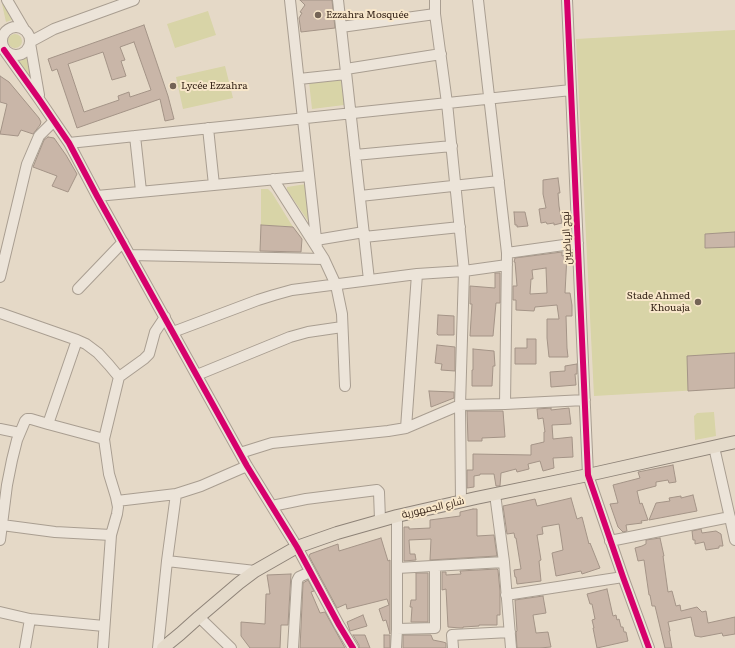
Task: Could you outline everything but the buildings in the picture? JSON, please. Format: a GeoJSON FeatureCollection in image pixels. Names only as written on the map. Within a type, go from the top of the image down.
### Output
{"type":"FeatureCollection","features":[{"type":"Feature","properties":{"kind":"main road","name":"شارع الجمهورية"},"geometry":{"type":"LineString","coordinates":[[163,648],[255,571],[297,547],[330,535],[397,516],[735,442]]}},
{"type":"Feature","properties":{"kind":"street"},"geometry":{"type":"LineString","coordinates":[[7,0],[29,36],[39,99]]}},
{"type":"Feature","properties":{"kind":"street"},"geometry":{"type":"LineString","coordinates":[[2,44],[7,29],[11,27],[20,27],[25,30],[44,31],[54,29],[134,0]]}},
{"type":"Feature","properties":{"kind":"street"},"geometry":{"type":"LineString","coordinates":[[290,0],[317,244]]}},
{"type":"Feature","properties":{"kind":"street"},"geometry":{"type":"LineString","coordinates":[[338,0],[369,280]]}},
{"type":"Feature","properties":{"kind":"street"},"geometry":{"type":"LineString","coordinates":[[434,0],[452,146],[464,271],[460,405],[462,502]]}},
{"type":"Feature","properties":{"kind":"street"},"geometry":{"type":"LineString","coordinates":[[478,0],[507,253],[505,404]]}},
{"type":"Feature","properties":{"kind":"street","name":"نهج الرياضيين"},"geometry":{"type":"LineString","coordinates":[[567,0],[588,475],[649,648]]}},
{"type":"Feature","properties":{"kind":"street"},"geometry":{"type":"LineString","coordinates":[[341,27],[436,14]]}},
{"type":"Feature","properties":{"kind":"street"},"geometry":{"type":"LineString","coordinates":[[0,22],[2,44],[8,54],[14,56],[24,53],[30,43],[54,29]]}},
{"type":"Feature","properties":{"kind":"street"},"geometry":{"type":"LineString","coordinates":[[2,44],[69,143],[247,466],[297,547],[353,648]]}},
{"type":"Feature","properties":{"kind":"street"},"geometry":{"type":"LineString","coordinates":[[299,78],[441,54]]}},
{"type":"Feature","properties":{"kind":"street"},"geometry":{"type":"LineString","coordinates":[[69,143],[571,90]]}},
{"type":"Feature","properties":{"kind":"street"},"geometry":{"type":"LineString","coordinates":[[0,277],[27,164],[39,136],[54,121]]}},
{"type":"Feature","properties":{"kind":"street"},"geometry":{"type":"LineString","coordinates":[[208,128],[214,185]]}},
{"type":"Feature","properties":{"kind":"street"},"geometry":{"type":"LineString","coordinates":[[135,136],[141,192]]}},
{"type":"Feature","properties":{"kind":"street"},"geometry":{"type":"LineString","coordinates":[[355,155],[452,146]]}},
{"type":"Feature","properties":{"kind":"street"},"geometry":{"type":"LineString","coordinates":[[97,196],[309,176]]}},
{"type":"Feature","properties":{"kind":"street"},"geometry":{"type":"LineString","coordinates":[[273,179],[317,244],[336,285],[342,314],[345,386]]}},
{"type":"Feature","properties":{"kind":"street"},"geometry":{"type":"LineString","coordinates":[[360,196],[499,181]]}},
{"type":"Feature","properties":{"kind":"street"},"geometry":{"type":"LineString","coordinates":[[317,244],[364,234],[460,227]]}},
{"type":"Feature","properties":{"kind":"street"},"geometry":{"type":"LineString","coordinates":[[78,289],[123,242]]}},
{"type":"Feature","properties":{"kind":"street"},"geometry":{"type":"LineString","coordinates":[[507,253],[578,243]]}},
{"type":"Feature","properties":{"kind":"street"},"geometry":{"type":"LineString","coordinates":[[130,255],[324,259]]}},
{"type":"Feature","properties":{"kind":"street"},"geometry":{"type":"LineString","coordinates":[[173,332],[274,295],[292,290],[417,274],[464,271],[507,265]]}},
{"type":"Feature","properties":{"kind":"street"},"geometry":{"type":"LineString","coordinates":[[406,428],[417,274]]}},
{"type":"Feature","properties":{"kind":"street"},"geometry":{"type":"LineString","coordinates":[[0,313],[86,344],[109,364],[119,377]]}},
{"type":"Feature","properties":{"kind":"street"},"geometry":{"type":"LineString","coordinates":[[103,648],[111,535],[118,507],[109,474],[104,439],[119,377],[149,354],[155,332],[165,317]]}},
{"type":"Feature","properties":{"kind":"street"},"geometry":{"type":"LineString","coordinates":[[197,375],[290,337],[308,332],[342,327]]}},
{"type":"Feature","properties":{"kind":"street"},"geometry":{"type":"LineString","coordinates":[[48,424],[77,340]]}},
{"type":"Feature","properties":{"kind":"street"},"geometry":{"type":"LineString","coordinates":[[240,453],[272,443],[406,428],[460,405],[584,400]]}},
{"type":"Feature","properties":{"kind":"street"},"geometry":{"type":"LineString","coordinates":[[0,540],[7,485],[12,460],[20,433],[27,419],[104,439]]}},
{"type":"Feature","properties":{"kind":"street"},"geometry":{"type":"LineString","coordinates":[[0,429],[20,433]]}},
{"type":"Feature","properties":{"kind":"street"},"geometry":{"type":"LineString","coordinates":[[714,447],[735,540]]}},
{"type":"Feature","properties":{"kind":"street"},"geometry":{"type":"LineString","coordinates":[[117,501],[176,494],[201,486],[247,466]]}},
{"type":"Feature","properties":{"kind":"street"},"geometry":{"type":"LineString","coordinates":[[272,506],[306,499],[377,490],[379,492],[380,520]]}},
{"type":"Feature","properties":{"kind":"street"},"geometry":{"type":"LineString","coordinates":[[158,648],[176,494]]}},
{"type":"Feature","properties":{"kind":"street"},"geometry":{"type":"LineString","coordinates":[[496,494],[504,562],[511,648]]}},
{"type":"Feature","properties":{"kind":"street"},"geometry":{"type":"LineString","coordinates":[[396,648],[397,516]]}},
{"type":"Feature","properties":{"kind":"street"},"geometry":{"type":"LineString","coordinates":[[610,541],[730,517]]}},
{"type":"Feature","properties":{"kind":"street"},"geometry":{"type":"LineString","coordinates":[[2,525],[55,532],[111,535]]}},
{"type":"Feature","properties":{"kind":"street"},"geometry":{"type":"LineString","coordinates":[[167,561],[255,571]]}},
{"type":"Feature","properties":{"kind":"street"},"geometry":{"type":"LineString","coordinates":[[397,568],[504,562]]}},
{"type":"Feature","properties":{"kind":"street"},"geometry":{"type":"LineString","coordinates":[[435,566],[435,628],[438,632],[445,635],[510,632]]}},
{"type":"Feature","properties":{"kind":"street"},"geometry":{"type":"LineString","coordinates":[[293,648],[297,581],[299,577],[310,572]]}},
{"type":"Feature","properties":{"kind":"street"},"geometry":{"type":"LineString","coordinates":[[506,595],[623,577]]}},
{"type":"Feature","properties":{"kind":"street"},"geometry":{"type":"LineString","coordinates":[[0,612],[30,619],[104,626]]}},
{"type":"Feature","properties":{"kind":"street"},"geometry":{"type":"LineString","coordinates":[[199,617],[231,648]]}},
{"type":"Feature","properties":{"kind":"street"},"geometry":{"type":"LineString","coordinates":[[25,648],[30,619]]}},
{"type":"Feature","properties":{"kind":"street"},"geometry":{"type":"LineString","coordinates":[[397,629],[435,628]]}},
{"type":"Feature","properties":{"kind":"street"},"geometry":{"type":"LineString","coordinates":[[452,635],[453,648]]}},
{"type":"Feature","properties":{"kind":"shaded area"},"geometry":{"type":"Polygon","coordinates":[[[3,4],[12,20],[6,22],[3,4]]]}},
{"type":"Feature","properties":{"kind":"shaded area"},"geometry":{"type":"Polygon","coordinates":[[[208,11],[216,35],[175,48],[167,24],[208,11]]]}},
{"type":"Feature","properties":{"kind":"shaded area"},"geometry":{"type":"Polygon","coordinates":[[[735,30],[735,388],[594,396],[576,39],[735,30]]]}},
{"type":"Feature","properties":{"kind":"shaded area"},"geometry":{"type":"Polygon","coordinates":[[[12,34],[18,34],[22,38],[22,44],[18,48],[12,48],[8,44],[8,38],[12,34]]]}},
{"type":"Feature","properties":{"kind":"shaded area"},"geometry":{"type":"Polygon","coordinates":[[[27,58],[32,80],[30,80],[18,62],[27,58]]]}},
{"type":"Feature","properties":{"kind":"shaded area"},"geometry":{"type":"Polygon","coordinates":[[[225,66],[233,98],[183,109],[176,77],[225,66]]]}},
{"type":"Feature","properties":{"kind":"shaded area"},"geometry":{"type":"Polygon","coordinates":[[[341,78],[344,105],[312,109],[309,82],[341,78]]]}},
{"type":"Feature","properties":{"kind":"shaded area"},"geometry":{"type":"Polygon","coordinates":[[[306,184],[310,221],[308,221],[287,190],[287,187],[306,184]]]}},
{"type":"Feature","properties":{"kind":"shaded area"},"geometry":{"type":"Polygon","coordinates":[[[261,189],[268,189],[272,193],[293,227],[261,225],[261,189]]]}},
{"type":"Feature","properties":{"kind":"shaded area"},"geometry":{"type":"Polygon","coordinates":[[[714,412],[716,436],[695,440],[694,416],[697,413],[714,412]]]}},
{"type":"Feature","properties":{"kind":"cycle path"},"geometry":{"type":"LineString","coordinates":[[567,0],[588,475],[649,648]]}},
{"type":"Feature","properties":{"kind":"cycle path"},"geometry":{"type":"LineString","coordinates":[[4,50],[69,143],[247,466],[297,547],[353,648]]}},
{"type":"Feature","properties":{"kind":"place","name":"Ezzahra Mosquée"},"geometry":{"type":"Point","coordinates":[318,15]}},
{"type":"Feature","properties":{"kind":"place","name":"Lycée Ezzahra"},"geometry":{"type":"Point","coordinates":[173,86]}},
{"type":"Feature","properties":{"kind":"place","name":"Stade Ahmed Khouaja"},"geometry":{"type":"Point","coordinates":[698,302]}}]}
